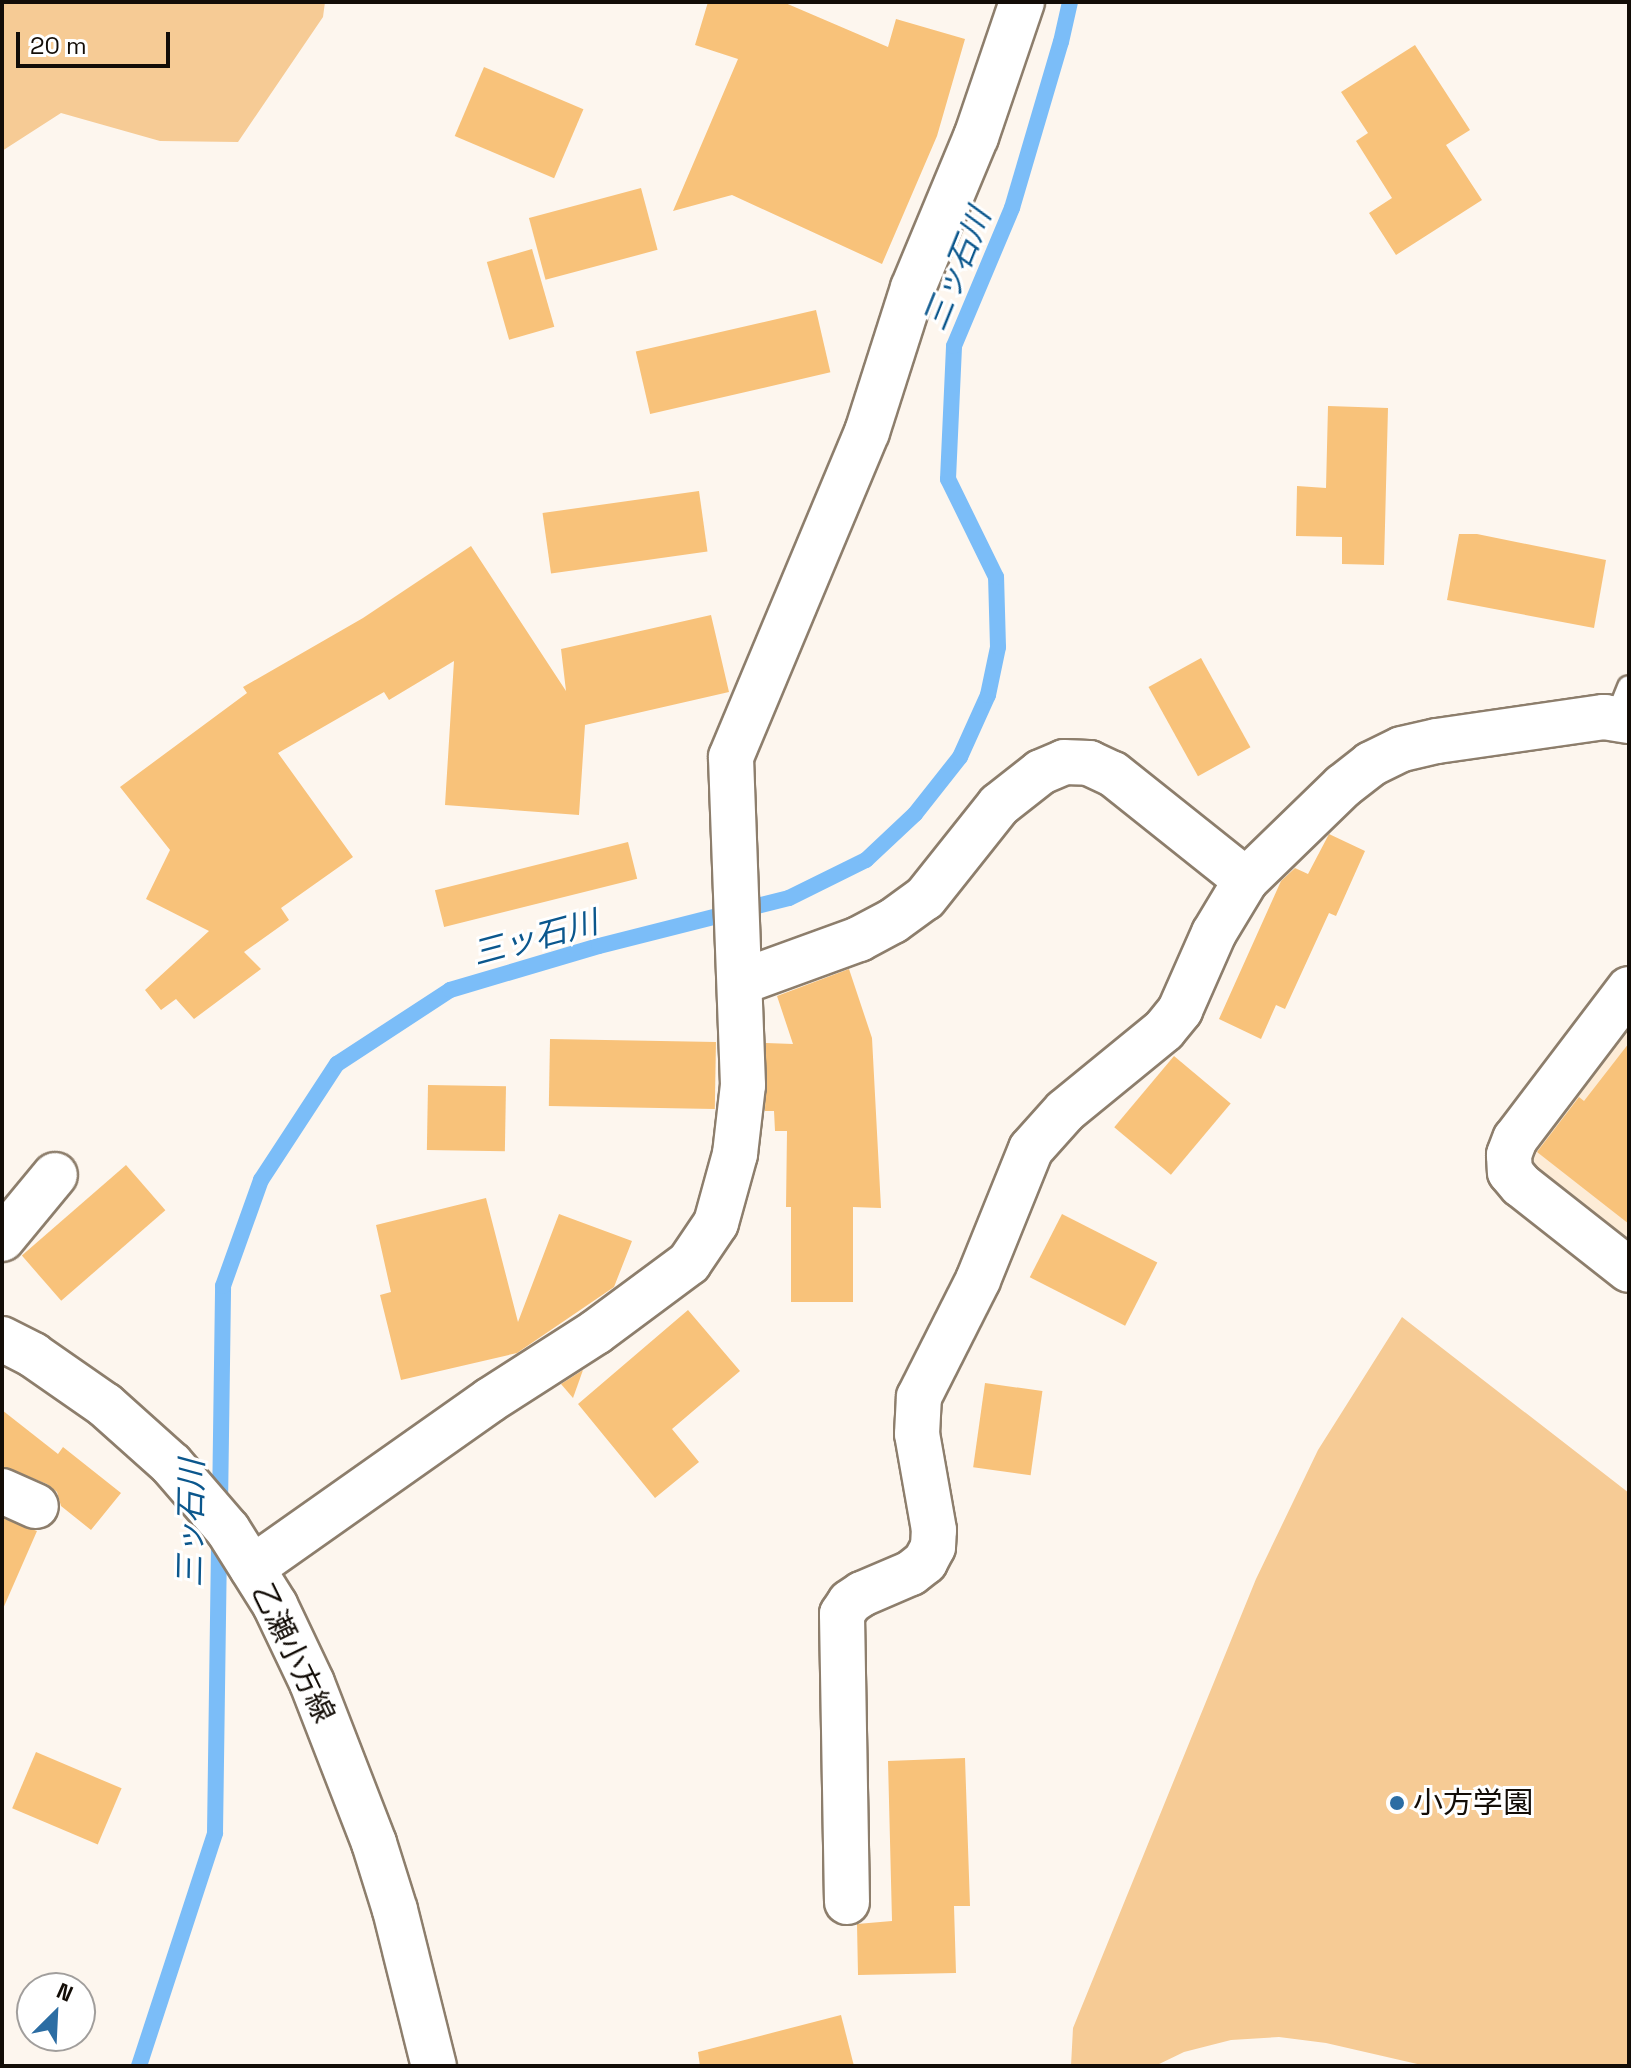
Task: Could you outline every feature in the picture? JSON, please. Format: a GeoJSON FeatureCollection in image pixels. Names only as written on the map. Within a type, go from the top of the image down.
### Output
{"type":"FeatureCollection","features":[{"type":"Feature","properties":{"kind":"street"},"geometry":{"type":"LineString","coordinates":[[252,1568],[490,1400],[596,1332],[689,1263],[716,1223],[735,1154],[743,1085],[731,757],[867,432],[913,288],[976,137],[1022,2]]}},
{"type":"Feature","properties":{"kind":"street"},"geometry":{"type":"LineString","coordinates":[[847,1902],[842,1614],[850,1602],[911,1573],[925,1562],[933,1547],[934,1530],[917,1434],[916,1416],[922,1388],[978,1279],[1031,1149],[1065,1111],[1164,1030],[1180,1010],[1214,933],[1246,880],[1343,786],[1371,764],[1402,749],[1437,741],[1625,708]]}},
{"type":"Feature","properties":{"kind":"street"},"geometry":{"type":"LineString","coordinates":[[741,974],[859,939],[893,921],[925,898],[995,809],[1041,772],[1064,762],[1089,763],[1113,774],[1246,880]]}},
{"type":"Feature","properties":{"kind":"street"},"geometry":{"type":"LineString","coordinates":[[1629,989],[1515,1139],[1509,1155],[1510,1172],[1521,1185],[1629,1270]]}},
{"type":"Feature","properties":{"kind":"street"},"geometry":{"type":"LineString","coordinates":[[2,1239],[55,1175]]}},
{"type":"Feature","properties":{"kind":"street","name":"乙瀬小方線"},"geometry":{"type":"LineString","coordinates":[[2,1339],[33,1355],[105,1405],[171,1464],[228,1530],[275,1605],[312,1683],[374,1843],[395,1910],[434,2066]]}},
{"type":"Feature","properties":{"kind":"shaded area"},"geometry":{"type":"Polygon","coordinates":[[[2,2],[325,2],[323,17],[238,142],[160,141],[61,113],[2,151],[2,2]]]}},
{"type":"Feature","properties":{"kind":"shaded area"},"geometry":{"type":"Polygon","coordinates":[[[1629,1006],[1629,1253],[1539,1184],[1530,1142],[1629,1006]]]}},
{"type":"Feature","properties":{"kind":"shaded area","name":"小方学園"},"geometry":{"type":"Polygon","coordinates":[[[1402,1317],[1629,1493],[1629,2066],[1426,2066],[1326,2043],[1279,2037],[1231,2040],[1184,2052],[1155,2066],[1071,2066],[1073,2028],[1256,1579],[1318,1450],[1402,1317]]]}},
{"type":"Feature","properties":{"kind":"building"},"geometry":{"type":"Polygon","coordinates":[[[708,2],[783,2],[888,47],[896,19],[965,39],[937,136],[882,264],[732,195],[673,211],[738,59],[695,45],[708,2]]]}},
{"type":"Feature","properties":{"kind":"building"},"geometry":{"type":"Polygon","coordinates":[[[1415,45],[1470,130],[1446,145],[1482,200],[1396,255],[1369,213],[1392,198],[1356,141],[1368,133],[1341,92],[1415,45]]]}},
{"type":"Feature","properties":{"kind":"building"},"geometry":{"type":"Polygon","coordinates":[[[484,67],[583,109],[554,178],[455,136],[484,67]]]}},
{"type":"Feature","properties":{"kind":"building"},"geometry":{"type":"Polygon","coordinates":[[[641,188],[658,250],[546,280],[529,218],[641,188]]]}},
{"type":"Feature","properties":{"kind":"building"},"geometry":{"type":"Polygon","coordinates":[[[532,249],[554,327],[509,340],[487,262],[532,249]]]}},
{"type":"Feature","properties":{"kind":"building"},"geometry":{"type":"Polygon","coordinates":[[[816,310],[830,372],[650,414],[636,352],[816,310]]]}},
{"type":"Feature","properties":{"kind":"building"},"geometry":{"type":"Polygon","coordinates":[[[1328,406],[1388,408],[1384,565],[1342,564],[1342,537],[1296,536],[1297,486],[1326,488],[1328,406]]]}},
{"type":"Feature","properties":{"kind":"building"},"geometry":{"type":"Polygon","coordinates":[[[699,491],[707,551],[551,573],[543,513],[699,491]]]}},
{"type":"Feature","properties":{"kind":"building"},"geometry":{"type":"Polygon","coordinates":[[[1459,534],[1477,534],[1606,560],[1594,628],[1447,600],[1459,534]]]}},
{"type":"Feature","properties":{"kind":"building"},"geometry":{"type":"Polygon","coordinates":[[[471,546],[566,691],[561,649],[711,615],[729,692],[585,725],[579,815],[445,805],[454,661],[389,700],[384,692],[278,753],[353,857],[281,908],[289,920],[244,952],[261,969],[194,1019],[176,999],[161,1010],[145,990],[209,931],[146,899],[170,850],[120,787],[247,693],[243,687],[363,618],[471,546]]]}},
{"type":"Feature","properties":{"kind":"building"},"geometry":{"type":"Polygon","coordinates":[[[1201,658],[1250,747],[1198,776],[1149,687],[1201,658]]]}},
{"type":"Feature","properties":{"kind":"building"},"geometry":{"type":"Polygon","coordinates":[[[1329,834],[1365,851],[1336,916],[1329,913],[1285,1009],[1276,1005],[1261,1039],[1219,1019],[1281,881],[1295,868],[1308,874],[1329,834]]]}},
{"type":"Feature","properties":{"kind":"building"},"geometry":{"type":"Polygon","coordinates":[[[628,842],[637,879],[444,927],[435,890],[628,842]]]}},
{"type":"Feature","properties":{"kind":"building"},"geometry":{"type":"Polygon","coordinates":[[[849,969],[872,1038],[881,1208],[853,1207],[853,1302],[791,1302],[791,1207],[786,1207],[787,1131],[775,1131],[774,1111],[765,1111],[766,1043],[793,1044],[777,996],[849,969]]]}},
{"type":"Feature","properties":{"kind":"building"},"geometry":{"type":"Polygon","coordinates":[[[550,1039],[716,1042],[715,1109],[549,1106],[550,1039]]]}},
{"type":"Feature","properties":{"kind":"building"},"geometry":{"type":"Polygon","coordinates":[[[1629,1043],[1629,1224],[1537,1152],[1579,1097],[1584,1101],[1629,1043]]]}},
{"type":"Feature","properties":{"kind":"building"},"geometry":{"type":"Polygon","coordinates":[[[1174,1056],[1231,1104],[1171,1175],[1114,1127],[1174,1056]]]}},
{"type":"Feature","properties":{"kind":"building"},"geometry":{"type":"Polygon","coordinates":[[[428,1085],[506,1086],[505,1151],[427,1150],[428,1085]]]}},
{"type":"Feature","properties":{"kind":"building"},"geometry":{"type":"Polygon","coordinates":[[[126,1165],[165,1210],[61,1301],[22,1256],[126,1165]]]}},
{"type":"Feature","properties":{"kind":"building"},"geometry":{"type":"Polygon","coordinates":[[[486,1198],[518,1322],[559,1214],[632,1241],[614,1287],[517,1353],[401,1380],[380,1295],[391,1292],[376,1225],[486,1198]]]}},
{"type":"Feature","properties":{"kind":"building"},"geometry":{"type":"Polygon","coordinates":[[[1062,1214],[1157,1263],[1125,1326],[1030,1277],[1062,1214]]]}},
{"type":"Feature","properties":{"kind":"building"},"geometry":{"type":"Polygon","coordinates":[[[688,1310],[740,1371],[672,1429],[699,1462],[655,1498],[578,1404],[688,1310]]]}},
{"type":"Feature","properties":{"kind":"building"},"geometry":{"type":"Polygon","coordinates":[[[583,1370],[573,1398],[561,1384],[583,1370]]]}},
{"type":"Feature","properties":{"kind":"building"},"geometry":{"type":"Polygon","coordinates":[[[985,1383],[1042,1391],[1031,1475],[973,1467],[985,1383]]]}},
{"type":"Feature","properties":{"kind":"building"},"geometry":{"type":"Polygon","coordinates":[[[2,1410],[58,1454],[63,1447],[121,1493],[91,1530],[61,1506],[57,1492],[47,1484],[2,1466],[2,1410]]]}},
{"type":"Feature","properties":{"kind":"building"},"geometry":{"type":"Polygon","coordinates":[[[2,1518],[37,1531],[2,1611],[2,1518]]]}},
{"type":"Feature","properties":{"kind":"building"},"geometry":{"type":"Polygon","coordinates":[[[36,1752],[122,1788],[98,1844],[12,1808],[36,1752]]]}},
{"type":"Feature","properties":{"kind":"building"},"geometry":{"type":"Polygon","coordinates":[[[965,1758],[970,1906],[954,1906],[956,1973],[858,1975],[857,1924],[892,1921],[888,1761],[965,1758]]]}},
{"type":"Feature","properties":{"kind":"building"},"geometry":{"type":"Polygon","coordinates":[[[841,2015],[854,2066],[700,2066],[698,2052],[841,2015]]]}},
{"type":"Feature","properties":{"kind":"waterway","name":"三ッ石川"},"geometry":{"type":"LineString","coordinates":[[220,1507],[223,1286],[261,1180],[337,1064],[450,990],[599,946],[789,898],[866,860],[915,814],[960,757],[988,695],[998,647],[996,577],[948,479],[954,346],[1012,208],[1070,2]]}},
{"type":"Feature","properties":{"kind":"waterway","name":"三ッ石川"},"geometry":{"type":"LineString","coordinates":[[139,2066],[215,1833],[219,1535]]}},
{"type":"Feature","properties":{"kind":"place","name":"小方学園"},"geometry":{"type":"Point","coordinates":[1397,1803]}}]}
